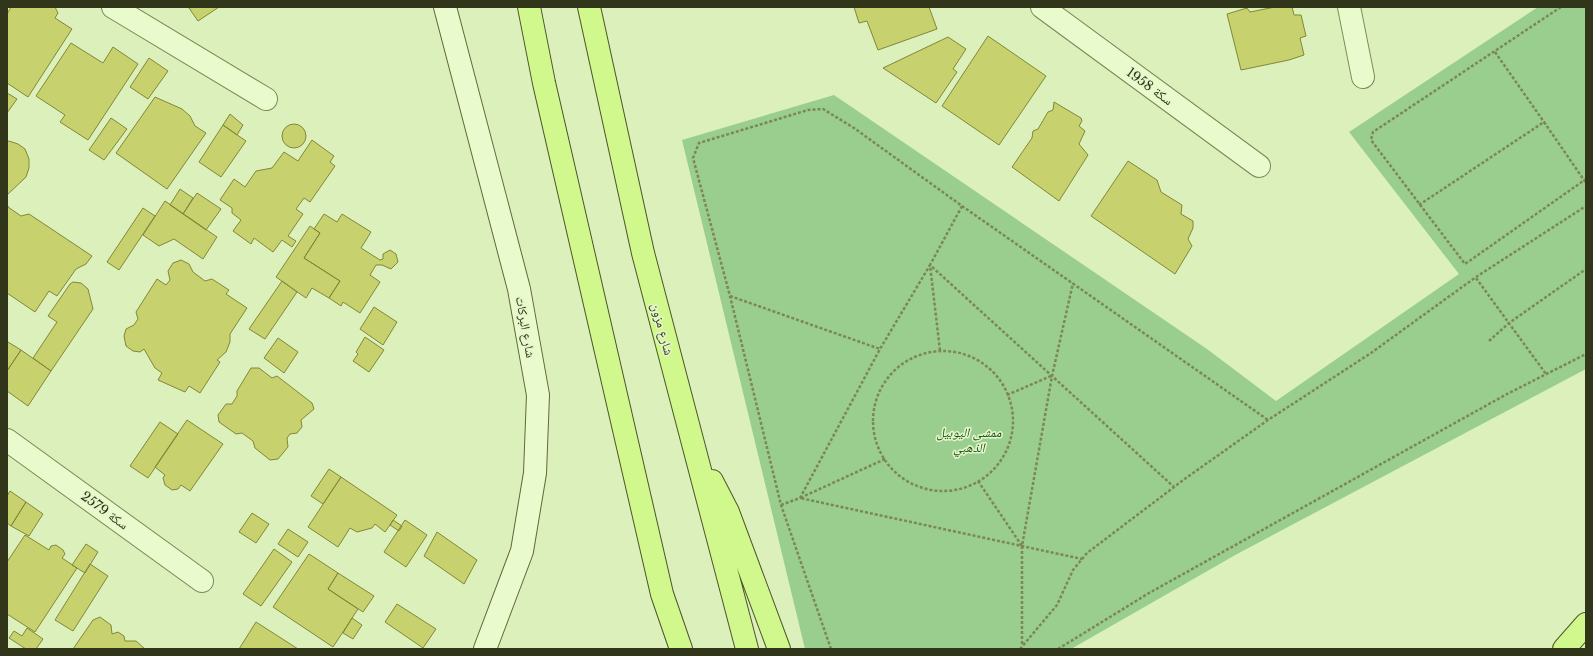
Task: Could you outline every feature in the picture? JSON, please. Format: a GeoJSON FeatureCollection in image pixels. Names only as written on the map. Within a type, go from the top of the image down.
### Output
{"type":"FeatureCollection","features":[{"type":"Feature","properties":{"kind":"main road"},"geometry":{"type":"LineString","coordinates":[[529,7],[544,83],[662,594],[682,649]]}},
{"type":"Feature","properties":{"kind":"main road","name":"شارع مزون"},"geometry":{"type":"LineString","coordinates":[[590,7],[643,253],[746,649]]}},
{"type":"Feature","properties":{"kind":"main road"},"geometry":{"type":"LineString","coordinates":[[693,444],[728,512],[779,649]]}},
{"type":"Feature","properties":{"kind":"main road"},"geometry":{"type":"LineString","coordinates":[[662,594],[666,649]]}},
{"type":"Feature","properties":{"kind":"main road"},"geometry":{"type":"LineString","coordinates":[[1564,649],[1586,624]]}},
{"type":"Feature","properties":{"kind":"street"},"geometry":{"type":"LineString","coordinates":[[112,7],[266,99]]}},
{"type":"Feature","properties":{"kind":"street","name":"شارع البركات"},"geometry":{"type":"LineString","coordinates":[[445,7],[519,289],[538,395],[535,473],[522,551],[485,649]]}},
{"type":"Feature","properties":{"kind":"street","name":"سكة 1958"},"geometry":{"type":"LineString","coordinates":[[1042,7],[1259,166]]}},
{"type":"Feature","properties":{"kind":"street"},"geometry":{"type":"LineString","coordinates":[[1348,7],[1363,77]]}},
{"type":"Feature","properties":{"kind":"street","name":"سكة 2579"},"geometry":{"type":"LineString","coordinates":[[7,440],[202,581]]}},
{"type":"Feature","properties":{"kind":"path"},"geometry":{"type":"LineString","coordinates":[[1495,52],[1586,181],[1465,264],[1371,140],[1373,132],[1561,7]]}},
{"type":"Feature","properties":{"kind":"path"},"geometry":{"type":"LineString","coordinates":[[831,649],[781,506],[730,296],[693,158],[699,143],[808,110],[823,109],[854,128],[962,206],[1268,420]]}},
{"type":"Feature","properties":{"kind":"path"},"geometry":{"type":"LineString","coordinates":[[1419,205],[1544,122]]}},
{"type":"Feature","properties":{"kind":"path"},"geometry":{"type":"LineString","coordinates":[[800,498],[880,349],[930,265],[962,206]]}},
{"type":"Feature","properties":{"kind":"path"},"geometry":{"type":"LineString","coordinates":[[1020,649],[1022,644],[1057,605],[1073,570],[1087,553],[1174,487],[1268,420],[1371,353],[1476,278],[1586,206]]}},
{"type":"Feature","properties":{"kind":"path"},"geometry":{"type":"LineString","coordinates":[[930,265],[940,351]]}},
{"type":"Feature","properties":{"kind":"path"},"geometry":{"type":"LineString","coordinates":[[930,265],[1174,487]]}},
{"type":"Feature","properties":{"kind":"path"},"geometry":{"type":"LineString","coordinates":[[1489,341],[1508,323],[1586,268]]}},
{"type":"Feature","properties":{"kind":"path"},"geometry":{"type":"LineString","coordinates":[[1476,278],[1546,374]]}},
{"type":"Feature","properties":{"kind":"path"},"geometry":{"type":"LineString","coordinates":[[1022,644],[1022,546],[1052,376],[1073,283]]}},
{"type":"Feature","properties":{"kind":"path"},"geometry":{"type":"LineString","coordinates":[[730,296],[880,349]]}},
{"type":"Feature","properties":{"kind":"path"},"geometry":{"type":"LineString","coordinates":[[940,351],[950,351],[967,355],[982,362],[994,374],[1007,395],[1013,420],[1011,437],[1005,453],[996,467],[978,482],[968,486],[952,491],[930,490],[918,487],[904,479],[891,468],[875,438],[872,422],[874,405],[880,389],[889,375],[902,364],[917,355],[940,351]]}},
{"type":"Feature","properties":{"kind":"path"},"geometry":{"type":"LineString","coordinates":[[1058,649],[1149,593],[1507,394],[1586,354]]}},
{"type":"Feature","properties":{"kind":"path"},"geometry":{"type":"LineString","coordinates":[[1007,395],[1052,376]]}},
{"type":"Feature","properties":{"kind":"path"},"geometry":{"type":"LineString","coordinates":[[781,506],[885,459]]}},
{"type":"Feature","properties":{"kind":"path"},"geometry":{"type":"LineString","coordinates":[[978,482],[1022,546]]}},
{"type":"Feature","properties":{"kind":"path"},"geometry":{"type":"LineString","coordinates":[[800,498],[1082,559]]}},
{"type":"Feature","properties":{"kind":"green space","name":"ممشى اليوبيل الذهبي"},"geometry":{"type":"Polygon","coordinates":[[[1538,7],[1586,7],[1586,369],[1237,554],[1071,649],[805,649],[682,140],[834,95],[1207,349],[1276,401],[1459,274],[1349,132],[1538,7]]]}},
{"type":"Feature","properties":{"kind":"building"},"geometry":{"type":"Polygon","coordinates":[[[11,7],[55,7],[58,13],[55,18],[72,29],[28,97],[7,83],[7,14],[11,7]]]}},
{"type":"Feature","properties":{"kind":"building"},"geometry":{"type":"Polygon","coordinates":[[[219,7],[198,21],[189,8],[219,7]]]}},
{"type":"Feature","properties":{"kind":"building"},"geometry":{"type":"Polygon","coordinates":[[[854,7],[929,7],[937,29],[878,50],[867,21],[859,23],[854,7]]]}},
{"type":"Feature","properties":{"kind":"building"},"geometry":{"type":"Polygon","coordinates":[[[1275,7],[1292,7],[1294,15],[1301,15],[1306,36],[1300,38],[1304,55],[1289,60],[1241,70],[1227,14],[1247,8],[1250,12],[1275,7]]]}},
{"type":"Feature","properties":{"kind":"building"},"geometry":{"type":"Polygon","coordinates":[[[988,36],[1046,76],[999,145],[942,106],[988,36]]]}},
{"type":"Feature","properties":{"kind":"building"},"geometry":{"type":"Polygon","coordinates":[[[948,37],[966,49],[953,69],[957,72],[936,103],[883,68],[948,37]]]}},
{"type":"Feature","properties":{"kind":"building"},"geometry":{"type":"Polygon","coordinates":[[[71,43],[103,63],[113,47],[138,64],[88,140],[60,122],[65,115],[36,96],[71,43]]]}},
{"type":"Feature","properties":{"kind":"building"},"geometry":{"type":"Polygon","coordinates":[[[149,58],[168,71],[148,99],[130,87],[149,58]]]}},
{"type":"Feature","properties":{"kind":"building"},"geometry":{"type":"Polygon","coordinates":[[[7,93],[17,99],[7,113],[7,93]]]}},
{"type":"Feature","properties":{"kind":"building"},"geometry":{"type":"Polygon","coordinates":[[[155,97],[182,109],[190,116],[195,126],[206,133],[167,189],[116,153],[155,97]]]}},
{"type":"Feature","properties":{"kind":"building"},"geometry":{"type":"Polygon","coordinates":[[[1054,102],[1081,118],[1082,121],[1079,126],[1085,131],[1079,144],[1088,155],[1059,201],[1012,167],[1032,138],[1033,131],[1038,129],[1048,112],[1053,110],[1054,102]]]}},
{"type":"Feature","properties":{"kind":"building"},"geometry":{"type":"Polygon","coordinates":[[[230,114],[243,125],[237,135],[223,125],[230,114]]]}},
{"type":"Feature","properties":{"kind":"building"},"geometry":{"type":"Polygon","coordinates":[[[111,118],[127,129],[104,160],[89,150],[111,118]]]}},
{"type":"Feature","properties":{"kind":"building"},"geometry":{"type":"Polygon","coordinates":[[[294,124],[303,127],[306,136],[303,145],[294,148],[285,145],[282,136],[285,127],[294,124]]]}},
{"type":"Feature","properties":{"kind":"building"},"geometry":{"type":"Polygon","coordinates":[[[223,125],[246,141],[221,177],[199,162],[223,125]]]}},
{"type":"Feature","properties":{"kind":"building"},"geometry":{"type":"Polygon","coordinates":[[[312,140],[334,156],[330,162],[335,166],[310,202],[304,198],[296,209],[303,214],[288,236],[296,241],[292,247],[282,240],[273,252],[254,238],[251,244],[233,231],[241,220],[232,213],[232,208],[220,200],[234,179],[245,187],[256,171],[272,168],[284,152],[298,161],[312,140]]]}},
{"type":"Feature","properties":{"kind":"building"},"geometry":{"type":"Polygon","coordinates":[[[9,141],[18,144],[25,149],[29,159],[29,168],[26,177],[7,195],[7,142],[9,141]]]}},
{"type":"Feature","properties":{"kind":"building"},"geometry":{"type":"Polygon","coordinates":[[[1128,161],[1157,180],[1161,192],[1182,205],[1181,214],[1193,221],[1193,228],[1188,239],[1192,246],[1175,274],[1091,216],[1128,161]]]}},
{"type":"Feature","properties":{"kind":"building"},"geometry":{"type":"Polygon","coordinates":[[[180,189],[193,198],[183,214],[170,205],[180,189]]]}},
{"type":"Feature","properties":{"kind":"building"},"geometry":{"type":"Polygon","coordinates":[[[197,193],[221,209],[206,230],[183,214],[197,193]]]}},
{"type":"Feature","properties":{"kind":"building"},"geometry":{"type":"Polygon","coordinates":[[[165,201],[217,237],[203,259],[174,239],[159,246],[143,235],[165,201]]]}},
{"type":"Feature","properties":{"kind":"building"},"geometry":{"type":"Polygon","coordinates":[[[7,203],[8,207],[21,216],[29,214],[92,256],[86,264],[76,269],[57,296],[49,291],[35,312],[7,293],[7,203]]]}},
{"type":"Feature","properties":{"kind":"building"},"geometry":{"type":"Polygon","coordinates":[[[143,208],[155,216],[119,270],[107,262],[143,208]]]}},
{"type":"Feature","properties":{"kind":"building"},"geometry":{"type":"Polygon","coordinates":[[[324,214],[337,222],[342,214],[371,232],[361,248],[380,260],[383,259],[383,254],[390,250],[396,254],[398,262],[391,269],[382,265],[376,265],[370,275],[380,282],[360,313],[343,302],[341,306],[329,298],[340,281],[304,258],[320,233],[314,229],[324,214]]]}},
{"type":"Feature","properties":{"kind":"building"},"geometry":{"type":"Polygon","coordinates":[[[310,226],[320,233],[304,258],[340,281],[329,298],[312,288],[306,298],[276,277],[310,226]]]}},
{"type":"Feature","properties":{"kind":"building"},"geometry":{"type":"Polygon","coordinates":[[[181,260],[189,264],[193,272],[205,281],[212,279],[229,290],[226,294],[247,308],[230,334],[230,342],[226,352],[217,360],[220,362],[200,393],[189,386],[185,392],[158,380],[162,373],[155,368],[144,349],[140,352],[133,351],[126,346],[124,336],[126,329],[134,325],[138,319],[136,312],[157,279],[166,285],[170,280],[168,271],[173,263],[181,260]]]}},
{"type":"Feature","properties":{"kind":"building"},"geometry":{"type":"Polygon","coordinates":[[[282,281],[297,292],[265,339],[249,329],[282,281]]]}},
{"type":"Feature","properties":{"kind":"building"},"geometry":{"type":"Polygon","coordinates":[[[73,282],[81,283],[88,289],[93,309],[51,371],[33,358],[57,322],[48,316],[70,284],[73,282]]]}},
{"type":"Feature","properties":{"kind":"building"},"geometry":{"type":"Polygon","coordinates":[[[374,307],[397,322],[383,345],[360,329],[374,307]]]}},
{"type":"Feature","properties":{"kind":"building"},"geometry":{"type":"Polygon","coordinates":[[[365,337],[384,350],[369,372],[353,361],[358,354],[356,352],[365,337]]]}},
{"type":"Feature","properties":{"kind":"building"},"geometry":{"type":"Polygon","coordinates":[[[278,338],[298,352],[284,373],[264,358],[278,338]]]}},
{"type":"Feature","properties":{"kind":"building"},"geometry":{"type":"Polygon","coordinates":[[[8,342],[21,350],[7,371],[7,344],[8,342]]]}},
{"type":"Feature","properties":{"kind":"building"},"geometry":{"type":"Polygon","coordinates":[[[21,350],[51,371],[28,406],[7,391],[7,371],[21,350]]]}},
{"type":"Feature","properties":{"kind":"building"},"geometry":{"type":"Polygon","coordinates":[[[251,368],[259,368],[272,378],[277,376],[312,403],[314,409],[301,420],[302,427],[297,433],[290,434],[287,438],[288,447],[278,459],[270,460],[255,448],[253,441],[242,433],[236,434],[219,422],[218,415],[226,404],[232,404],[237,396],[237,391],[251,368]]]}},
{"type":"Feature","properties":{"kind":"building"},"geometry":{"type":"Polygon","coordinates":[[[187,420],[223,444],[190,491],[181,485],[178,489],[172,490],[165,485],[163,478],[165,475],[155,467],[187,420]]]}},
{"type":"Feature","properties":{"kind":"building"},"geometry":{"type":"Polygon","coordinates":[[[160,422],[178,434],[148,478],[130,466],[160,422]]]}},
{"type":"Feature","properties":{"kind":"building"},"geometry":{"type":"Polygon","coordinates":[[[329,469],[341,477],[323,504],[311,496],[329,469]]]}},
{"type":"Feature","properties":{"kind":"building"},"geometry":{"type":"Polygon","coordinates":[[[341,477],[397,515],[385,532],[375,524],[372,528],[357,532],[350,528],[338,547],[308,527],[341,477]]]}},
{"type":"Feature","properties":{"kind":"building"},"geometry":{"type":"Polygon","coordinates":[[[10,491],[26,502],[11,526],[7,523],[7,496],[10,491]]]}},
{"type":"Feature","properties":{"kind":"building"},"geometry":{"type":"Polygon","coordinates":[[[26,502],[43,514],[29,536],[11,526],[26,502]]]}},
{"type":"Feature","properties":{"kind":"building"},"geometry":{"type":"Polygon","coordinates":[[[252,513],[269,524],[256,543],[239,532],[252,513]]]}},
{"type":"Feature","properties":{"kind":"building"},"geometry":{"type":"Polygon","coordinates":[[[393,520],[402,526],[399,531],[390,525],[393,520]]]}},
{"type":"Feature","properties":{"kind":"building"},"geometry":{"type":"Polygon","coordinates":[[[405,520],[427,535],[406,567],[384,552],[405,520]]]}},
{"type":"Feature","properties":{"kind":"building"},"geometry":{"type":"Polygon","coordinates":[[[288,529],[308,542],[298,557],[278,544],[288,529]]]}},
{"type":"Feature","properties":{"kind":"building"},"geometry":{"type":"Polygon","coordinates":[[[437,532],[477,560],[464,584],[424,556],[437,532]]]}},
{"type":"Feature","properties":{"kind":"building"},"geometry":{"type":"Polygon","coordinates":[[[25,535],[49,550],[51,546],[56,545],[63,550],[65,554],[62,558],[77,568],[35,632],[7,614],[7,562],[25,535]]]}},
{"type":"Feature","properties":{"kind":"building"},"geometry":{"type":"Polygon","coordinates":[[[86,544],[98,552],[85,573],[72,565],[86,544]]]}},
{"type":"Feature","properties":{"kind":"building"},"geometry":{"type":"Polygon","coordinates":[[[274,549],[292,562],[261,606],[243,594],[274,549]]]}},
{"type":"Feature","properties":{"kind":"building"},"geometry":{"type":"Polygon","coordinates":[[[309,554],[338,573],[328,589],[358,609],[333,647],[273,607],[309,554]]]}},
{"type":"Feature","properties":{"kind":"building"},"geometry":{"type":"Polygon","coordinates":[[[90,564],[108,576],[73,631],[55,620],[90,564]]]}},
{"type":"Feature","properties":{"kind":"building"},"geometry":{"type":"Polygon","coordinates":[[[338,573],[374,596],[363,612],[328,589],[338,573]]]}},
{"type":"Feature","properties":{"kind":"building"},"geometry":{"type":"Polygon","coordinates":[[[397,604],[436,629],[423,648],[385,622],[397,604]]]}},
{"type":"Feature","properties":{"kind":"building"},"geometry":{"type":"Polygon","coordinates":[[[100,617],[111,625],[112,634],[118,632],[124,636],[125,641],[136,641],[145,649],[73,649],[93,620],[100,617]]]}},
{"type":"Feature","properties":{"kind":"building"},"geometry":{"type":"Polygon","coordinates":[[[352,618],[362,625],[353,639],[343,633],[352,618]]]}},
{"type":"Feature","properties":{"kind":"building"},"geometry":{"type":"Polygon","coordinates":[[[256,622],[298,649],[239,649],[256,622]]]}},
{"type":"Feature","properties":{"kind":"building"},"geometry":{"type":"Polygon","coordinates":[[[27,628],[43,639],[36,649],[26,649],[9,638],[14,631],[22,636],[27,628]]]}}]}
